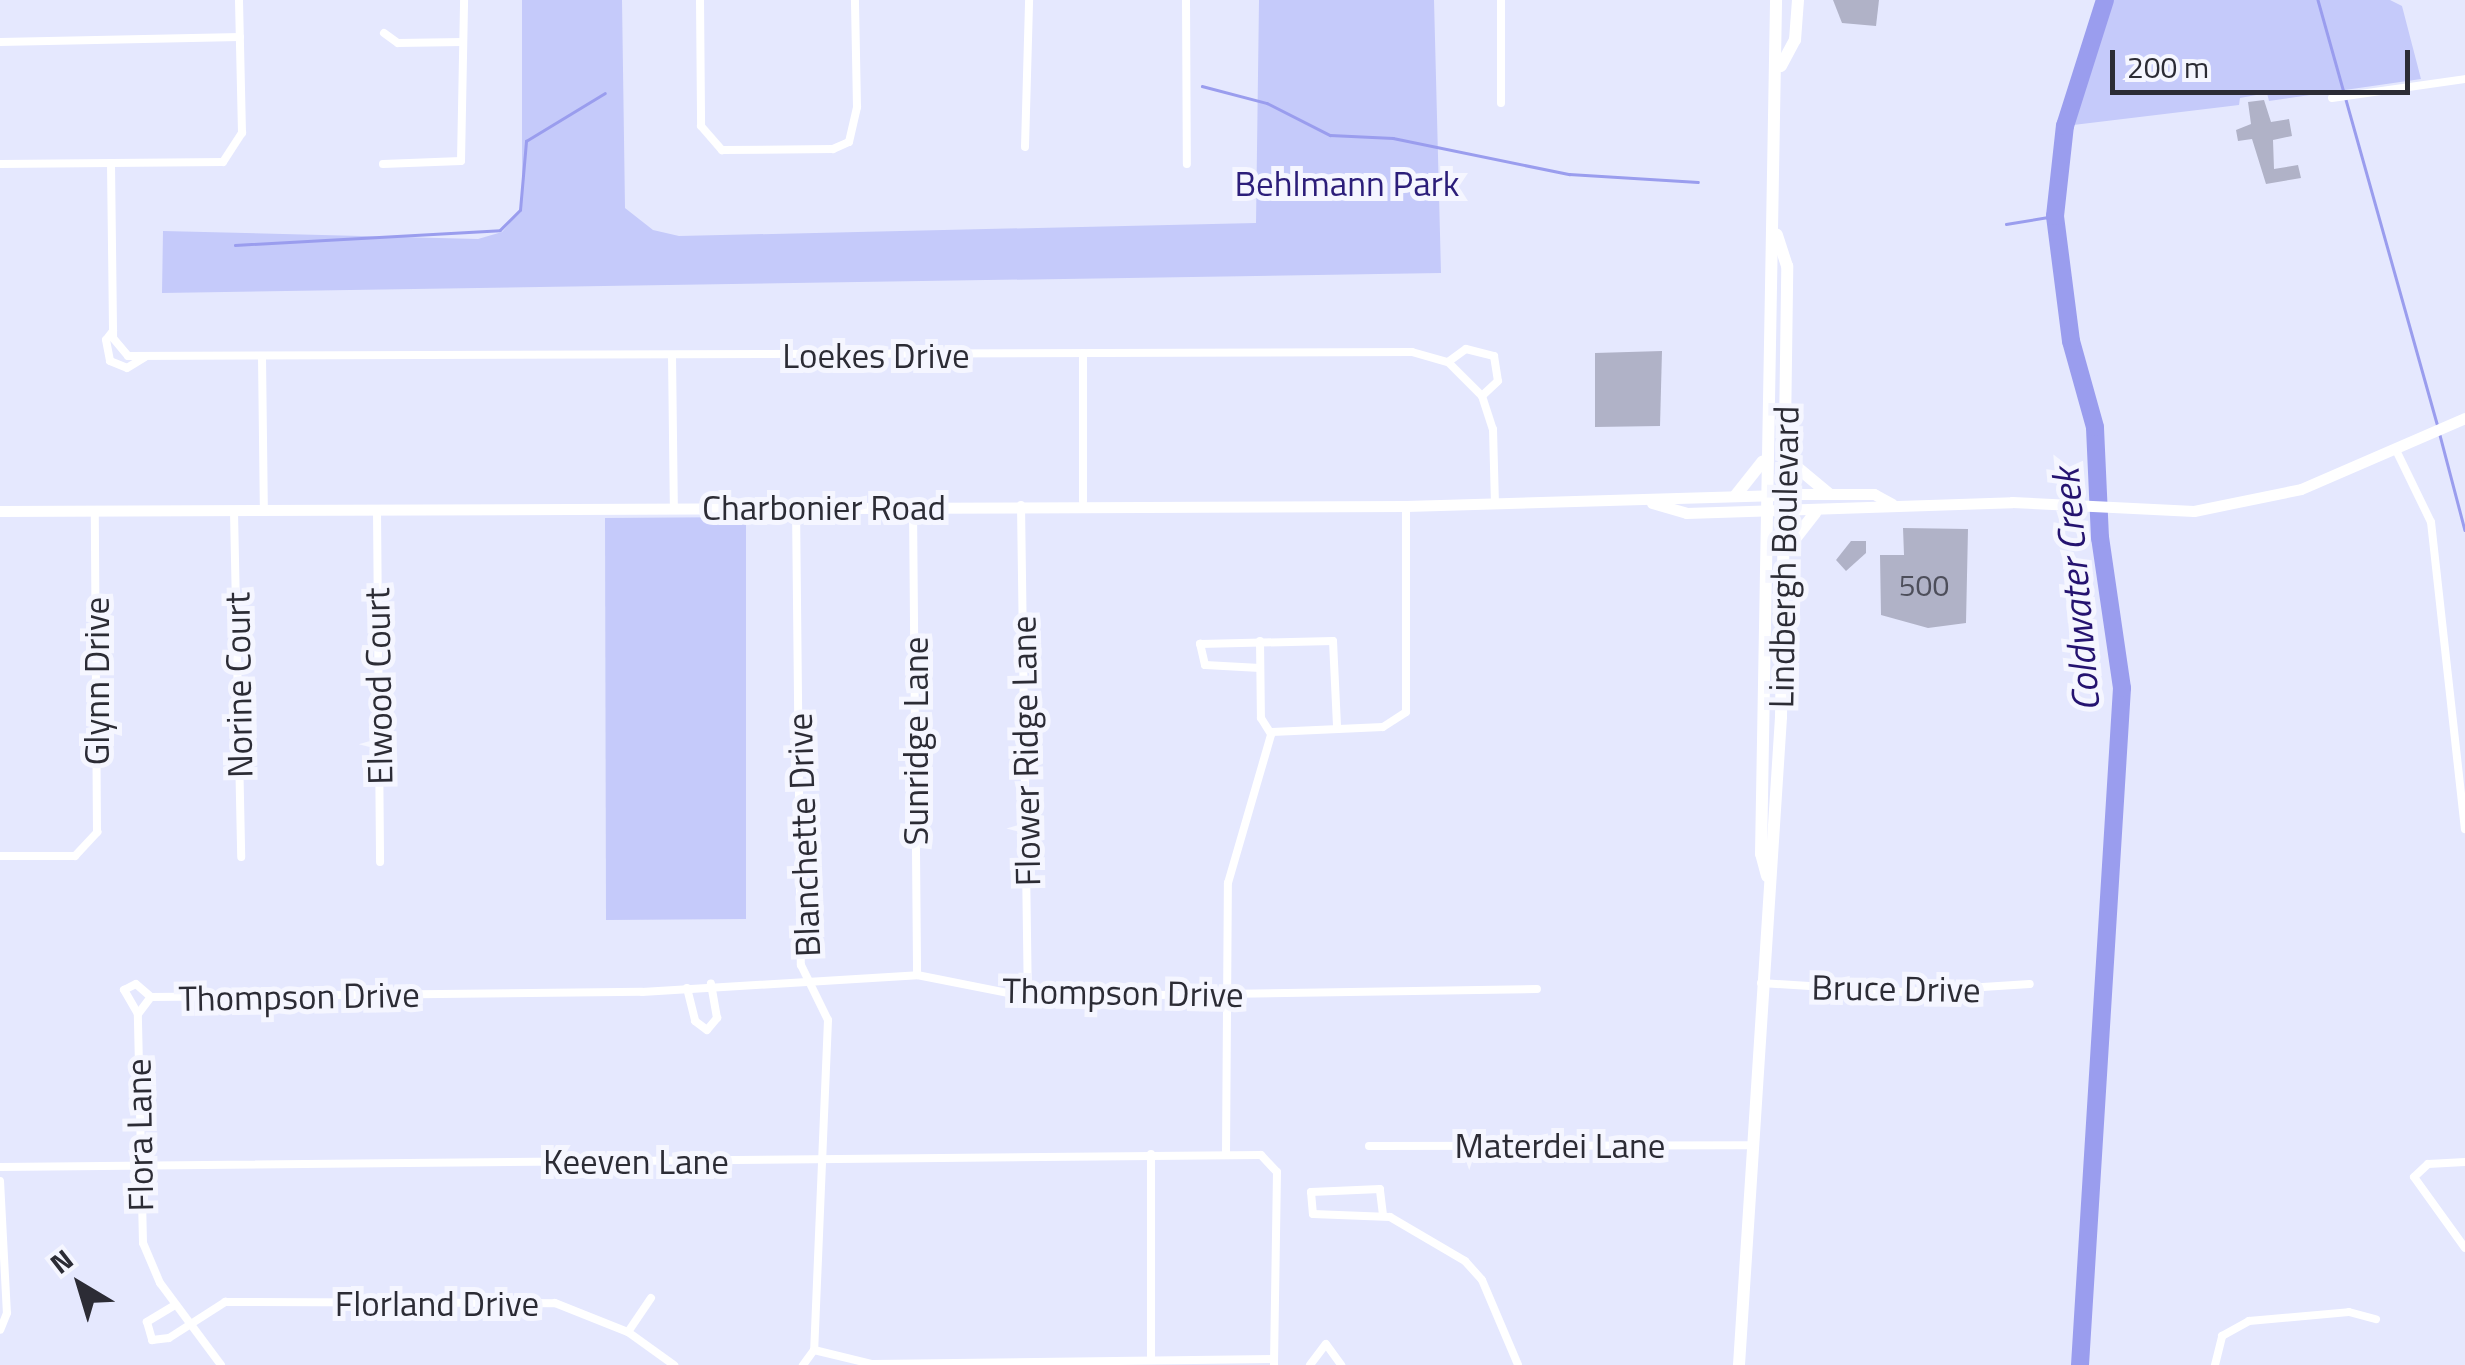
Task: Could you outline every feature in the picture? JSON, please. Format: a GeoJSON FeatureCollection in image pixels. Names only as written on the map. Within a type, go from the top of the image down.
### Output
{"type":"FeatureCollection","features":[{"type":"Feature","properties":{"kind":"main road","name":"Lindbergh Boulevard"},"geometry":{"type":"LineString","coordinates":[[1768,878],[1761,854],[1768,268],[1777,235],[1780,66],[1772,42],[1776,0]]}},
{"type":"Feature","properties":{"kind":"main road","name":"Lindbergh Boulevard"},"geometry":{"type":"LineString","coordinates":[[1780,66],[1795,40],[1798,0]]}},
{"type":"Feature","properties":{"kind":"main road","name":"Lindbergh Boulevard"},"geometry":{"type":"LineString","coordinates":[[1739,1365],[1764,928],[1768,878],[1776,844],[1788,266],[1777,235]]}},
{"type":"Feature","properties":{"kind":"main road"},"geometry":{"type":"LineString","coordinates":[[1892,504],[2194,511],[2271,498],[2459,420]]}},
{"type":"Feature","properties":{"kind":"main road"},"geometry":{"type":"LineString","coordinates":[[1736,495],[1766,455]]}},
{"type":"Feature","properties":{"kind":"main road"},"geometry":{"type":"LineString","coordinates":[[1785,455],[1829,494]]}},
{"type":"Feature","properties":{"kind":"main road","name":"Charbonier Road"},"geometry":{"type":"LineString","coordinates":[[0,511],[913,507],[1083,501],[1406,506],[1785,494],[1874,494],[1892,504]]}},
{"type":"Feature","properties":{"kind":"main road","name":"Charbonier Road"},"geometry":{"type":"LineString","coordinates":[[1648,501],[1686,514],[1874,512],[1892,504]]}},
{"type":"Feature","properties":{"kind":"main road"},"geometry":{"type":"LineString","coordinates":[[1784,556],[1815,513]]}},
{"type":"Feature","properties":{"kind":"street"},"geometry":{"type":"LineString","coordinates":[[0,164],[213,166],[236,152],[239,0]]}},
{"type":"Feature","properties":{"kind":"street"},"geometry":{"type":"LineString","coordinates":[[383,164],[461,161],[464,0]]}},
{"type":"Feature","properties":{"kind":"street"},"geometry":{"type":"LineString","coordinates":[[700,0],[701,126],[709,142],[722,150],[833,150],[849,142],[857,107],[855,0]]}},
{"type":"Feature","properties":{"kind":"street"},"geometry":{"type":"LineString","coordinates":[[1024,147],[1029,0]]}},
{"type":"Feature","properties":{"kind":"street"},"geometry":{"type":"LineString","coordinates":[[1186,0],[1187,164]]}},
{"type":"Feature","properties":{"kind":"street"},"geometry":{"type":"LineString","coordinates":[[1501,0],[1501,103]]}},
{"type":"Feature","properties":{"kind":"street"},"geometry":{"type":"LineString","coordinates":[[384,33],[398,42],[462,42]]}},
{"type":"Feature","properties":{"kind":"street"},"geometry":{"type":"LineString","coordinates":[[0,42],[240,38]]}},
{"type":"Feature","properties":{"kind":"street"},"geometry":{"type":"LineString","coordinates":[[2332,98],[2465,79]]}},
{"type":"Feature","properties":{"kind":"street","name":"Loekes Drive"},"geometry":{"type":"LineString","coordinates":[[111,164],[113,331],[121,354],[262,357],[1412,352],[1448,362]]}},
{"type":"Feature","properties":{"kind":"street"},"geometry":{"type":"LineString","coordinates":[[1482,396],[1498,382],[1494,356],[1466,349],[1448,362],[1482,396],[1493,429],[1495,504]]}},
{"type":"Feature","properties":{"kind":"street"},"geometry":{"type":"LineString","coordinates":[[1082,353],[1083,501]]}},
{"type":"Feature","properties":{"kind":"street"},"geometry":{"type":"LineString","coordinates":[[672,355],[674,508]]}},
{"type":"Feature","properties":{"kind":"street"},"geometry":{"type":"LineString","coordinates":[[262,357],[264,511]]}},
{"type":"Feature","properties":{"kind":"street"},"geometry":{"type":"LineString","coordinates":[[2400,445],[2431,522],[2465,829]]}},
{"type":"Feature","properties":{"kind":"street","name":"Flower Ridge Lane"},"geometry":{"type":"LineString","coordinates":[[1021,505],[1028,997]]}},
{"type":"Feature","properties":{"kind":"street","name":"Blanchette Drive"},"geometry":{"type":"LineString","coordinates":[[796,506],[801,965],[828,1020],[825,1160]]}},
{"type":"Feature","properties":{"kind":"street"},"geometry":{"type":"LineString","coordinates":[[1226,1154],[1228,884],[1271,734],[1284,726],[1383,727],[1406,712],[1406,506]]}},
{"type":"Feature","properties":{"kind":"street","name":"Sunridge Lane"},"geometry":{"type":"LineString","coordinates":[[913,507],[917,975]]}},
{"type":"Feature","properties":{"kind":"street","name":"Elwood Court"},"geometry":{"type":"LineString","coordinates":[[377,510],[380,862]]}},
{"type":"Feature","properties":{"kind":"street","name":"Glynn Drive"},"geometry":{"type":"LineString","coordinates":[[0,856],[75,856],[90,848],[97,832],[95,512]]}},
{"type":"Feature","properties":{"kind":"street","name":"Norine Court"},"geometry":{"type":"LineString","coordinates":[[234,512],[241,857]]}},
{"type":"Feature","properties":{"kind":"street"},"geometry":{"type":"LineString","coordinates":[[1260,668],[1205,665],[1198,652],[1202,641],[1333,642],[1337,727]]}},
{"type":"Feature","properties":{"kind":"street"},"geometry":{"type":"LineString","coordinates":[[1260,641],[1260,718],[1271,734]]}},
{"type":"Feature","properties":{"kind":"street","name":"Thompson Drive"},"geometry":{"type":"LineString","coordinates":[[138,1014],[124,990],[136,984],[147,1000],[687,988],[810,977],[917,975],[1028,997],[1538,990]]}},
{"type":"Feature","properties":{"kind":"street","name":"Bruce Drive"},"geometry":{"type":"LineString","coordinates":[[1761,983],[1904,992],[2030,984]]}},
{"type":"Feature","properties":{"kind":"street"},"geometry":{"type":"LineString","coordinates":[[687,988],[695,1022],[707,1030],[717,1018],[711,984]]}},
{"type":"Feature","properties":{"kind":"street","name":"Flora Lane"},"geometry":{"type":"LineString","coordinates":[[147,1000],[138,1014],[143,1243],[175,1305],[220,1365]]}},
{"type":"Feature","properties":{"kind":"street","name":"Materdei Lane"},"geometry":{"type":"LineString","coordinates":[[1369,1146],[1752,1145]]}},
{"type":"Feature","properties":{"kind":"street"},"geometry":{"type":"LineString","coordinates":[[1151,1154],[1151,1358]]}},
{"type":"Feature","properties":{"kind":"street","name":"Keeven Lane"},"geometry":{"type":"LineString","coordinates":[[0,1167],[1151,1154],[1226,1154],[1272,1159],[1274,1362]]}},
{"type":"Feature","properties":{"kind":"street"},"geometry":{"type":"LineString","coordinates":[[802,1365],[814,1350],[825,1160]]}},
{"type":"Feature","properties":{"kind":"street"},"geometry":{"type":"LineString","coordinates":[[2465,1162],[2428,1164],[2414,1177],[2465,1248]]}},
{"type":"Feature","properties":{"kind":"street"},"geometry":{"type":"LineString","coordinates":[[0,1181],[7,1313],[0,1330]]}},
{"type":"Feature","properties":{"kind":"street"},"geometry":{"type":"LineString","coordinates":[[1383,1215],[1380,1188],[1311,1192],[1312,1214],[1383,1215],[1465,1260],[1482,1280],[1518,1365]]}},
{"type":"Feature","properties":{"kind":"street"},"geometry":{"type":"LineString","coordinates":[[628,1332],[651,1298]]}},
{"type":"Feature","properties":{"kind":"street","name":"Florland Drive"},"geometry":{"type":"LineString","coordinates":[[175,1305],[147,1322],[147,1336],[162,1341],[188,1320],[226,1302],[555,1303],[628,1332],[674,1365]]}},
{"type":"Feature","properties":{"kind":"street"},"geometry":{"type":"LineString","coordinates":[[2215,1365],[2222,1336],[2248,1322],[2349,1312],[2376,1318]]}},
{"type":"Feature","properties":{"kind":"street"},"geometry":{"type":"LineString","coordinates":[[1310,1365],[1326,1344],[1342,1365]]}},
{"type":"Feature","properties":{"kind":"street"},"geometry":{"type":"LineString","coordinates":[[814,1350],[872,1364],[1151,1358],[1274,1362]]}},
{"type":"Feature","properties":{"kind":"green space","name":"Behlmann Park"},"geometry":{"type":"Polygon","coordinates":[[[522,0],[622,0],[625,208],[653,230],[679,236],[1256,223],[1259,0],[1434,0],[1441,273],[162,293],[163,231],[478,239],[502,232],[522,209],[522,0]]]}},
{"type":"Feature","properties":{"kind":"green space"},"geometry":{"type":"Polygon","coordinates":[[[2105,0],[2390,0],[2402,6],[2421,79],[2269,101],[2267,93],[2240,98],[2239,105],[2065,126],[2105,0]]]}},
{"type":"Feature","properties":{"kind":"green space"},"geometry":{"type":"Polygon","coordinates":[[[746,517],[746,919],[606,920],[605,518],[746,517]]]}},
{"type":"Feature","properties":{"kind":"building"},"geometry":{"type":"Polygon","coordinates":[[[1833,0],[1879,0],[1876,26],[1842,23],[1833,0]]]}},
{"type":"Feature","properties":{"kind":"building"},"geometry":{"type":"Polygon","coordinates":[[[2264,100],[2271,122],[2289,119],[2292,136],[2273,140],[2274,169],[2298,165],[2301,178],[2266,184],[2252,139],[2238,141],[2236,130],[2251,124],[2248,102],[2264,100]]]}},
{"type":"Feature","properties":{"kind":"building"},"geometry":{"type":"Polygon","coordinates":[[[1662,351],[1660,426],[1595,427],[1595,353],[1662,351]]]}},
{"type":"Feature","properties":{"kind":"building"},"geometry":{"type":"Polygon","coordinates":[[[1903,528],[1968,529],[1966,623],[1928,628],[1881,615],[1880,555],[1904,555],[1903,528]]]}},
{"type":"Feature","properties":{"kind":"building"},"geometry":{"type":"Polygon","coordinates":[[[1851,541],[1866,541],[1866,553],[1846,571],[1836,560],[1851,541]]]}},
{"type":"Feature","properties":{"kind":"waterway","name":"Coldwater Creek"},"geometry":{"type":"LineString","coordinates":[[2080,1365],[2122,688],[2100,538],[2095,427],[2071,341],[2055,216],[2065,126],[2105,0]]}},
{"type":"Feature","properties":{"kind":"waterway"},"geometry":{"type":"LineString","coordinates":[[2318,0],[2438,427]]}},
{"type":"Feature","properties":{"kind":"waterway"},"geometry":{"type":"LineString","coordinates":[[1202,86],[1267,103],[1330,135],[1393,138],[1569,174],[1698,182]]}},
{"type":"Feature","properties":{"kind":"waterway"},"geometry":{"type":"LineString","coordinates":[[235,245],[500,230],[520,210],[526,141],[605,93]]}},
{"type":"Feature","properties":{"kind":"waterway"},"geometry":{"type":"LineString","coordinates":[[2006,224],[2055,216]]}},
{"type":"Feature","properties":{"kind":"waterway"},"geometry":{"type":"LineString","coordinates":[[2440,435],[2465,530]]}}]}
